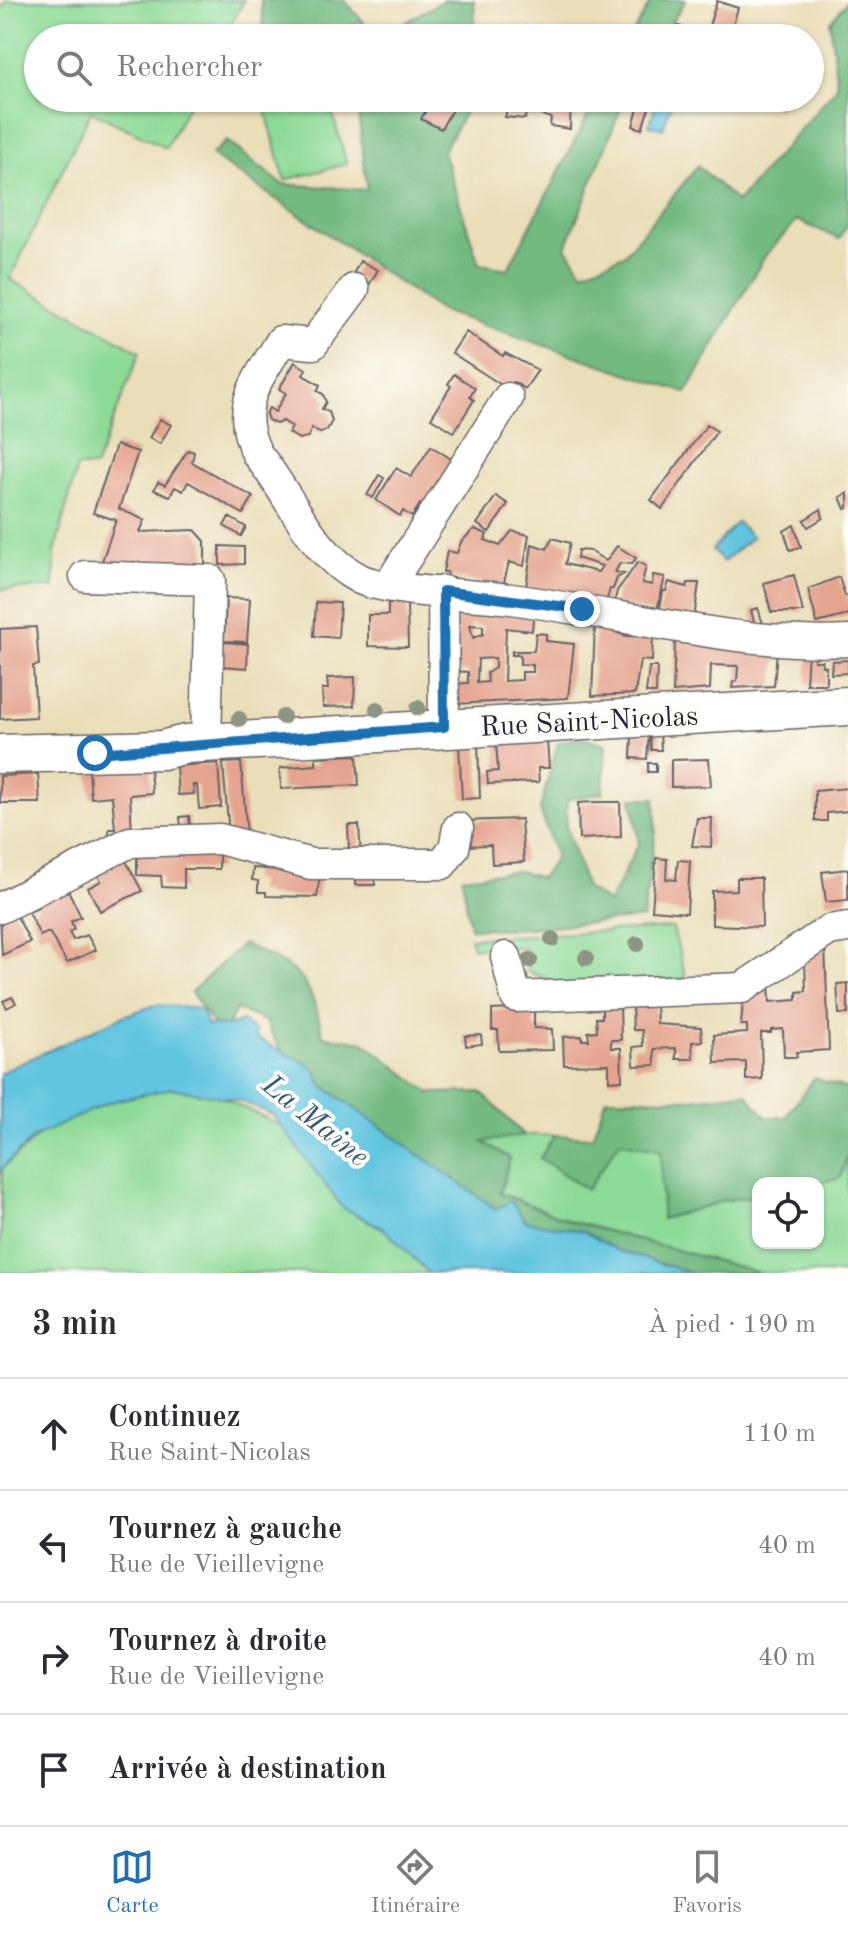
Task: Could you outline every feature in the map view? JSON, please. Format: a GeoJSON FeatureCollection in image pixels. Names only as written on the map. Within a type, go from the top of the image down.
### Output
{"type":"FeatureCollection","features":[{"type":"Feature","properties":{"kind":"main road","name":"Rue Saint-Nicolas"},"geometry":{"type":"LineString","coordinates":[[0,754],[162,750],[196,744],[444,727],[848,706]]}},
{"type":"Feature","properties":{"kind":"street"},"geometry":{"type":"LineString","coordinates":[[354,289],[313,344],[281,341],[245,406],[250,441],[257,454],[279,480],[306,526],[333,560],[362,581],[565,606],[799,644],[848,641]]}},
{"type":"Feature","properties":{"kind":"street"},"geometry":{"type":"LineString","coordinates":[[389,585],[508,398]]}},
{"type":"Feature","properties":{"kind":"street"},"geometry":{"type":"LineString","coordinates":[[85,576],[210,580],[196,744]]}},
{"type":"Feature","properties":{"kind":"street"},"geometry":{"type":"LineString","coordinates":[[443,591],[444,727]]}},
{"type":"Feature","properties":{"kind":"street"},"geometry":{"type":"LineString","coordinates":[[0,908],[130,842],[220,839],[311,864],[442,864],[454,848],[458,828]]}},
{"type":"Feature","properties":{"kind":"street"},"geometry":{"type":"LineString","coordinates":[[506,957],[516,997],[742,988],[829,930],[848,927]]}},
{"type":"Feature","properties":{"kind":"green space"},"geometry":{"type":"Polygon","coordinates":[[[6,0],[244,0],[231,24],[24,24],[24,112],[91,112],[10,279],[140,352],[95,467],[77,467],[55,551],[54,587],[0,590],[0,12],[6,0]]]}},
{"type":"Feature","properties":{"kind":"green space"},"geometry":{"type":"Polygon","coordinates":[[[261,0],[344,0],[365,24],[263,24],[261,0]]]}},
{"type":"Feature","properties":{"kind":"green space"},"geometry":{"type":"Polygon","coordinates":[[[443,0],[474,0],[475,24],[403,24],[443,0]]]}},
{"type":"Feature","properties":{"kind":"green space"},"geometry":{"type":"Polygon","coordinates":[[[652,0],[686,0],[670,24],[638,24],[652,0]]]}},
{"type":"Feature","properties":{"kind":"green space"},"geometry":{"type":"Polygon","coordinates":[[[848,0],[848,224],[839,239],[797,220],[765,256],[686,393],[441,311],[211,155],[227,141],[282,184],[367,190],[358,112],[465,112],[443,151],[479,264],[508,269],[590,112],[619,112],[566,247],[583,272],[624,255],[698,166],[737,202],[815,112],[824,112],[824,102],[837,87],[830,22],[848,0]]]}},
{"type":"Feature","properties":{"kind":"green space"},"geometry":{"type":"Polygon","coordinates":[[[93,112],[185,112],[166,148],[93,112]]]}},
{"type":"Feature","properties":{"kind":"green space"},"geometry":{"type":"Polygon","coordinates":[[[266,112],[332,112],[347,164],[285,180],[266,112]]]}},
{"type":"Feature","properties":{"kind":"green space"},"geometry":{"type":"Polygon","coordinates":[[[580,737],[606,744],[603,793],[567,799],[566,827],[586,888],[609,903],[639,843],[632,798],[655,798],[656,829],[643,918],[516,929],[470,928],[462,877],[518,871],[541,878],[556,858],[540,809],[558,743],[580,737]]]}},
{"type":"Feature","properties":{"kind":"green space"},"geometry":{"type":"Polygon","coordinates":[[[673,928],[686,979],[565,986],[527,971],[523,947],[473,948],[470,938],[673,928]]]}},
{"type":"Feature","properties":{"kind":"green space"},"geometry":{"type":"Polygon","coordinates":[[[243,944],[278,960],[299,976],[313,999],[323,1036],[364,1042],[430,1093],[481,1092],[524,1135],[483,1142],[510,1158],[500,1193],[570,1221],[760,1273],[646,1273],[508,1235],[291,1069],[265,1021],[236,1009],[222,1037],[191,992],[243,944]]]}},
{"type":"Feature","properties":{"kind":"green space"},"geometry":{"type":"Polygon","coordinates":[[[814,1078],[848,1089],[848,1155],[840,1178],[824,1182],[824,1177],[752,1177],[752,1197],[726,1200],[662,1219],[661,1150],[620,1141],[587,1190],[540,1158],[555,1135],[592,1137],[606,1098],[693,1099],[746,1093],[766,1117],[786,1117],[814,1078]]]}},
{"type":"Feature","properties":{"kind":"green space"},"geometry":{"type":"Polygon","coordinates":[[[172,1088],[219,1096],[284,1127],[343,1208],[386,1230],[429,1273],[0,1273],[2,1169],[43,1132],[109,1102],[172,1088]]]}},
{"type":"Feature","properties":{"kind":"green space"},"geometry":{"type":"Polygon","coordinates":[[[524,1135],[555,1135],[540,1158],[620,1141],[662,1150],[662,1219],[726,1200],[752,1197],[752,1249],[824,1249],[824,1182],[840,1178],[848,1155],[848,1273],[760,1273],[570,1221],[500,1193],[482,1142],[524,1135]]]}},
{"type":"Feature","properties":{"kind":"water"},"geometry":{"type":"Polygon","coordinates":[[[653,112],[668,112],[663,129],[649,125],[653,112]]]}},
{"type":"Feature","properties":{"kind":"water"},"geometry":{"type":"Polygon","coordinates":[[[737,522],[752,537],[723,562],[712,550],[737,522]]]}},
{"type":"Feature","properties":{"kind":"water","name":"La Maine"},"geometry":{"type":"Polygon","coordinates":[[[155,1005],[201,1009],[207,1025],[229,1026],[242,1021],[256,1032],[254,1037],[314,1068],[322,1085],[496,1209],[511,1201],[525,1221],[583,1231],[617,1250],[691,1273],[429,1273],[382,1227],[343,1208],[273,1115],[242,1101],[172,1088],[109,1102],[34,1137],[4,1166],[0,1174],[0,1073],[121,1017],[155,1005]]]}},
{"type":"Feature","properties":{"kind":"building"},"geometry":{"type":"Polygon","coordinates":[[[717,1],[738,8],[733,24],[710,24],[717,1]]]}},
{"type":"Feature","properties":{"kind":"building"},"geometry":{"type":"Polygon","coordinates":[[[425,112],[451,112],[441,129],[421,119],[425,112]]]}},
{"type":"Feature","properties":{"kind":"building"},"geometry":{"type":"Polygon","coordinates":[[[506,112],[571,112],[570,129],[550,126],[551,118],[542,115],[526,113],[525,119],[505,117],[506,112]]]}},
{"type":"Feature","properties":{"kind":"building"},"geometry":{"type":"Polygon","coordinates":[[[637,112],[648,112],[642,129],[633,126],[637,112]]]}},
{"type":"Feature","properties":{"kind":"building"},"geometry":{"type":"Polygon","coordinates":[[[360,261],[378,270],[369,285],[352,276],[360,261]]]}},
{"type":"Feature","properties":{"kind":"building"},"geometry":{"type":"Polygon","coordinates":[[[466,332],[503,356],[505,353],[538,370],[525,389],[514,382],[503,386],[452,353],[466,332]]]}},
{"type":"Feature","properties":{"kind":"building"},"geometry":{"type":"Polygon","coordinates":[[[295,362],[306,369],[303,375],[320,385],[317,391],[323,394],[326,402],[322,409],[329,412],[332,421],[327,430],[320,433],[312,428],[308,437],[299,439],[289,433],[292,427],[283,421],[276,424],[268,420],[266,414],[269,408],[275,412],[286,393],[279,389],[295,362]]]}},
{"type":"Feature","properties":{"kind":"building"},"geometry":{"type":"Polygon","coordinates":[[[454,374],[475,388],[470,397],[474,400],[454,432],[431,418],[451,386],[448,384],[454,374]]]}},
{"type":"Feature","properties":{"kind":"building"},"geometry":{"type":"Polygon","coordinates":[[[160,419],[171,425],[160,444],[149,438],[160,419]]]}},
{"type":"Feature","properties":{"kind":"building"},"geometry":{"type":"Polygon","coordinates":[[[707,425],[717,431],[662,509],[651,500],[707,425]]]}},
{"type":"Feature","properties":{"kind":"building"},"geometry":{"type":"Polygon","coordinates":[[[116,445],[138,452],[119,509],[145,520],[140,532],[195,530],[205,541],[205,565],[101,564],[116,520],[93,513],[116,445]]]}},
{"type":"Feature","properties":{"kind":"building"},"geometry":{"type":"Polygon","coordinates":[[[431,446],[459,464],[429,509],[420,504],[412,517],[403,511],[400,516],[376,500],[396,468],[411,477],[431,446]]]}},
{"type":"Feature","properties":{"kind":"building"},"geometry":{"type":"Polygon","coordinates":[[[188,450],[194,452],[192,462],[253,497],[243,514],[188,482],[183,491],[175,487],[170,496],[154,490],[158,482],[165,485],[188,450]]]}},
{"type":"Feature","properties":{"kind":"building"},"geometry":{"type":"Polygon","coordinates":[[[379,475],[384,478],[373,498],[367,495],[379,475]]]}},
{"type":"Feature","properties":{"kind":"building"},"geometry":{"type":"Polygon","coordinates":[[[848,493],[848,508],[845,509],[840,497],[848,493]]]}},
{"type":"Feature","properties":{"kind":"building"},"geometry":{"type":"Polygon","coordinates":[[[496,496],[508,504],[489,532],[477,524],[496,496]]]}},
{"type":"Feature","properties":{"kind":"building"},"geometry":{"type":"Polygon","coordinates":[[[821,509],[823,518],[808,527],[804,520],[821,509]]]}},
{"type":"Feature","properties":{"kind":"building"},"geometry":{"type":"Polygon","coordinates":[[[229,517],[246,527],[241,536],[224,526],[229,517]]]}},
{"type":"Feature","properties":{"kind":"building"},"geometry":{"type":"Polygon","coordinates":[[[794,525],[801,547],[790,550],[784,531],[794,525]]]}},
{"type":"Feature","properties":{"kind":"building"},"geometry":{"type":"Polygon","coordinates":[[[474,529],[487,534],[485,540],[500,546],[512,531],[529,535],[524,566],[509,562],[503,586],[446,577],[447,572],[443,572],[447,551],[457,553],[461,542],[474,529]]]}},
{"type":"Feature","properties":{"kind":"building"},"geometry":{"type":"Polygon","coordinates":[[[552,538],[570,543],[565,564],[598,572],[602,566],[577,558],[578,550],[590,551],[606,561],[617,546],[636,558],[632,564],[620,563],[615,572],[624,574],[617,578],[606,602],[526,588],[532,544],[547,549],[552,538]]]}},
{"type":"Feature","properties":{"kind":"building"},"geometry":{"type":"Polygon","coordinates":[[[220,546],[244,547],[244,564],[220,565],[220,546]]]}},
{"type":"Feature","properties":{"kind":"building"},"geometry":{"type":"Polygon","coordinates":[[[638,562],[646,566],[642,583],[652,585],[653,575],[665,577],[656,614],[614,604],[617,591],[638,562]]]}},
{"type":"Feature","properties":{"kind":"building"},"geometry":{"type":"Polygon","coordinates":[[[794,575],[803,612],[771,612],[764,583],[794,575]]]}},
{"type":"Feature","properties":{"kind":"building"},"geometry":{"type":"Polygon","coordinates":[[[839,577],[845,596],[848,595],[848,615],[817,623],[808,589],[839,577]]]}},
{"type":"Feature","properties":{"kind":"building"},"geometry":{"type":"Polygon","coordinates":[[[669,582],[687,587],[688,583],[699,583],[694,619],[659,614],[663,591],[666,591],[669,582]]]}},
{"type":"Feature","properties":{"kind":"building"},"geometry":{"type":"Polygon","coordinates":[[[226,598],[250,599],[247,642],[224,641],[226,598]]]}},
{"type":"Feature","properties":{"kind":"building"},"geometry":{"type":"Polygon","coordinates":[[[316,602],[340,603],[338,638],[314,636],[316,602]]]}},
{"type":"Feature","properties":{"kind":"building"},"geometry":{"type":"Polygon","coordinates":[[[388,603],[407,603],[408,647],[368,646],[368,615],[388,615],[388,603]]]}},
{"type":"Feature","properties":{"kind":"building"},"geometry":{"type":"Polygon","coordinates":[[[457,603],[534,608],[532,631],[506,628],[504,681],[522,680],[522,672],[533,672],[533,665],[520,664],[520,655],[512,655],[512,651],[534,651],[536,633],[546,634],[546,641],[574,644],[568,698],[454,704],[454,684],[468,683],[468,672],[454,671],[457,603]],[[470,625],[473,638],[483,634],[483,626],[470,625]],[[495,658],[478,659],[477,683],[488,682],[487,673],[495,668],[495,658]]]}},
{"type":"Feature","properties":{"kind":"building"},"geometry":{"type":"Polygon","coordinates":[[[758,608],[763,624],[755,626],[751,610],[758,608]]]}},
{"type":"Feature","properties":{"kind":"building"},"geometry":{"type":"Polygon","coordinates":[[[595,625],[626,636],[653,637],[652,661],[640,660],[635,694],[592,696],[595,625]]]}},
{"type":"Feature","properties":{"kind":"building"},"geometry":{"type":"Polygon","coordinates":[[[36,627],[39,665],[33,666],[36,717],[0,719],[0,629],[36,627]]]}},
{"type":"Feature","properties":{"kind":"building"},"geometry":{"type":"Polygon","coordinates":[[[675,640],[777,650],[774,686],[732,688],[733,682],[737,681],[738,666],[711,665],[710,689],[673,692],[675,640]]]}},
{"type":"Feature","properties":{"kind":"building"},"geometry":{"type":"Polygon","coordinates":[[[223,642],[248,644],[247,668],[222,666],[223,642]]]}},
{"type":"Feature","properties":{"kind":"building"},"geometry":{"type":"Polygon","coordinates":[[[808,651],[815,651],[814,661],[822,661],[822,666],[826,666],[826,684],[806,684],[808,651]]]}},
{"type":"Feature","properties":{"kind":"building"},"geometry":{"type":"Polygon","coordinates":[[[848,660],[848,673],[831,674],[832,661],[848,660]]]}},
{"type":"Feature","properties":{"kind":"building"},"geometry":{"type":"Polygon","coordinates":[[[649,667],[657,667],[656,693],[646,693],[649,667]]]}},
{"type":"Feature","properties":{"kind":"building"},"geometry":{"type":"Polygon","coordinates":[[[355,677],[354,706],[323,707],[322,689],[328,689],[327,678],[355,677]]]}},
{"type":"Feature","properties":{"kind":"building"},"geometry":{"type":"Polygon","coordinates":[[[660,732],[661,750],[651,750],[650,733],[660,732]]]}},
{"type":"Feature","properties":{"kind":"building"},"geometry":{"type":"Polygon","coordinates":[[[649,733],[647,759],[631,758],[632,734],[649,733]]]}},
{"type":"Feature","properties":{"kind":"building"},"geometry":{"type":"Polygon","coordinates":[[[547,740],[549,768],[538,768],[539,782],[488,784],[487,772],[498,771],[496,742],[547,740]]]}},
{"type":"Feature","properties":{"kind":"building"},"geometry":{"type":"Polygon","coordinates":[[[478,743],[480,798],[462,799],[459,744],[478,743]]]}},
{"type":"Feature","properties":{"kind":"building"},"geometry":{"type":"Polygon","coordinates":[[[357,755],[359,785],[281,789],[280,768],[316,765],[316,757],[357,755]]]}},
{"type":"Feature","properties":{"kind":"building"},"geometry":{"type":"Polygon","coordinates":[[[709,759],[711,786],[671,787],[671,760],[709,759]]]}},
{"type":"Feature","properties":{"kind":"building"},"geometry":{"type":"Polygon","coordinates":[[[241,762],[247,835],[229,835],[223,763],[241,762]]]}},
{"type":"Feature","properties":{"kind":"building"},"geometry":{"type":"Polygon","coordinates":[[[218,763],[221,807],[199,809],[197,785],[193,785],[194,794],[178,795],[176,766],[218,763]]]}},
{"type":"Feature","properties":{"kind":"building"},"geometry":{"type":"Polygon","coordinates":[[[648,763],[656,763],[656,772],[648,772],[648,763]]]}},
{"type":"Feature","properties":{"kind":"building"},"geometry":{"type":"Polygon","coordinates":[[[150,768],[152,793],[130,795],[132,832],[109,834],[109,829],[115,829],[112,796],[91,798],[89,771],[150,768]]]}},
{"type":"Feature","properties":{"kind":"building"},"geometry":{"type":"Polygon","coordinates":[[[38,774],[40,803],[0,803],[0,776],[38,774]]]}},
{"type":"Feature","properties":{"kind":"building"},"geometry":{"type":"Polygon","coordinates":[[[848,788],[848,811],[827,813],[827,821],[815,821],[815,791],[848,788]]]}},
{"type":"Feature","properties":{"kind":"building"},"geometry":{"type":"Polygon","coordinates":[[[620,802],[621,837],[579,839],[578,803],[620,802]]]}},
{"type":"Feature","properties":{"kind":"building"},"geometry":{"type":"Polygon","coordinates":[[[189,816],[191,836],[182,836],[180,817],[189,816]]]}},
{"type":"Feature","properties":{"kind":"building"},"geometry":{"type":"Polygon","coordinates":[[[697,818],[712,818],[711,847],[692,846],[697,818]]]}},
{"type":"Feature","properties":{"kind":"building"},"geometry":{"type":"Polygon","coordinates":[[[521,819],[524,862],[492,864],[491,845],[464,846],[463,821],[521,819]]]}},
{"type":"Feature","properties":{"kind":"building"},"geometry":{"type":"Polygon","coordinates":[[[348,825],[359,825],[361,858],[349,850],[348,825]]]}},
{"type":"Feature","properties":{"kind":"building"},"geometry":{"type":"Polygon","coordinates":[[[137,849],[219,850],[219,869],[184,869],[184,888],[162,887],[161,876],[137,875],[137,849]]]}},
{"type":"Feature","properties":{"kind":"building"},"geometry":{"type":"Polygon","coordinates":[[[656,858],[667,859],[666,879],[676,880],[678,860],[690,861],[687,913],[652,910],[656,858]]]}},
{"type":"Feature","properties":{"kind":"building"},"geometry":{"type":"Polygon","coordinates":[[[125,859],[142,891],[100,911],[88,888],[101,881],[97,873],[125,859]]]}},
{"type":"Feature","properties":{"kind":"building"},"geometry":{"type":"Polygon","coordinates":[[[253,868],[320,873],[317,897],[266,896],[266,892],[258,892],[258,881],[252,880],[253,868]]]}},
{"type":"Feature","properties":{"kind":"building"},"geometry":{"type":"Polygon","coordinates":[[[848,869],[848,900],[826,902],[822,872],[848,869]]]}},
{"type":"Feature","properties":{"kind":"building"},"geometry":{"type":"Polygon","coordinates":[[[355,870],[375,870],[375,885],[355,885],[355,870]]]}},
{"type":"Feature","properties":{"kind":"building"},"geometry":{"type":"Polygon","coordinates":[[[737,878],[761,878],[762,927],[712,925],[712,891],[737,890],[737,878]]]}},
{"type":"Feature","properties":{"kind":"building"},"geometry":{"type":"Polygon","coordinates":[[[68,890],[81,917],[71,921],[74,929],[69,932],[73,940],[87,935],[96,950],[67,963],[49,932],[40,936],[29,912],[38,908],[37,904],[68,890]]]}},
{"type":"Feature","properties":{"kind":"building"},"geometry":{"type":"Polygon","coordinates":[[[14,910],[30,942],[2,955],[0,917],[14,910]]]}},
{"type":"Feature","properties":{"kind":"building"},"geometry":{"type":"Polygon","coordinates":[[[825,945],[829,1050],[796,1052],[797,1057],[784,1057],[783,1029],[771,1030],[771,1033],[761,1033],[762,1079],[746,1080],[746,1062],[715,1063],[714,1035],[747,1033],[747,1025],[741,1025],[743,1000],[769,982],[770,1002],[797,1000],[797,992],[806,991],[805,959],[825,945]]]}},
{"type":"Feature","properties":{"kind":"building"},"geometry":{"type":"Polygon","coordinates":[[[848,983],[848,1014],[839,1014],[837,984],[848,983]]]}},
{"type":"Feature","properties":{"kind":"building"},"geometry":{"type":"Polygon","coordinates":[[[12,997],[16,1003],[7,1008],[3,1001],[12,997]]]}},
{"type":"Feature","properties":{"kind":"building"},"geometry":{"type":"Polygon","coordinates":[[[656,1004],[657,1024],[701,1027],[702,1041],[692,1042],[693,1059],[676,1059],[676,1048],[654,1049],[655,1065],[634,1066],[633,1047],[643,1046],[642,1030],[633,1030],[632,1005],[656,1004]]]}},
{"type":"Feature","properties":{"kind":"building"},"geometry":{"type":"Polygon","coordinates":[[[620,1005],[621,1040],[611,1040],[611,1048],[621,1048],[622,1080],[609,1081],[609,1064],[564,1065],[563,1037],[582,1036],[582,1040],[589,1040],[588,1032],[597,1031],[596,1018],[602,1018],[602,1006],[620,1005]]]}},
{"type":"Feature","properties":{"kind":"building"},"geometry":{"type":"Polygon","coordinates":[[[534,1008],[534,1028],[552,1029],[553,1050],[499,1051],[498,1030],[492,1030],[492,1010],[534,1008]]]}},
{"type":"Feature","properties":{"kind":"building"},"geometry":{"type":"Polygon","coordinates":[[[481,1035],[482,1044],[466,1046],[465,1036],[481,1035]]]}},
{"type":"Feature","properties":{"kind":"route"},"geometry":{"type":"LineString","coordinates":[[95,753],[444,727],[443,591],[582,609]]}}]}
